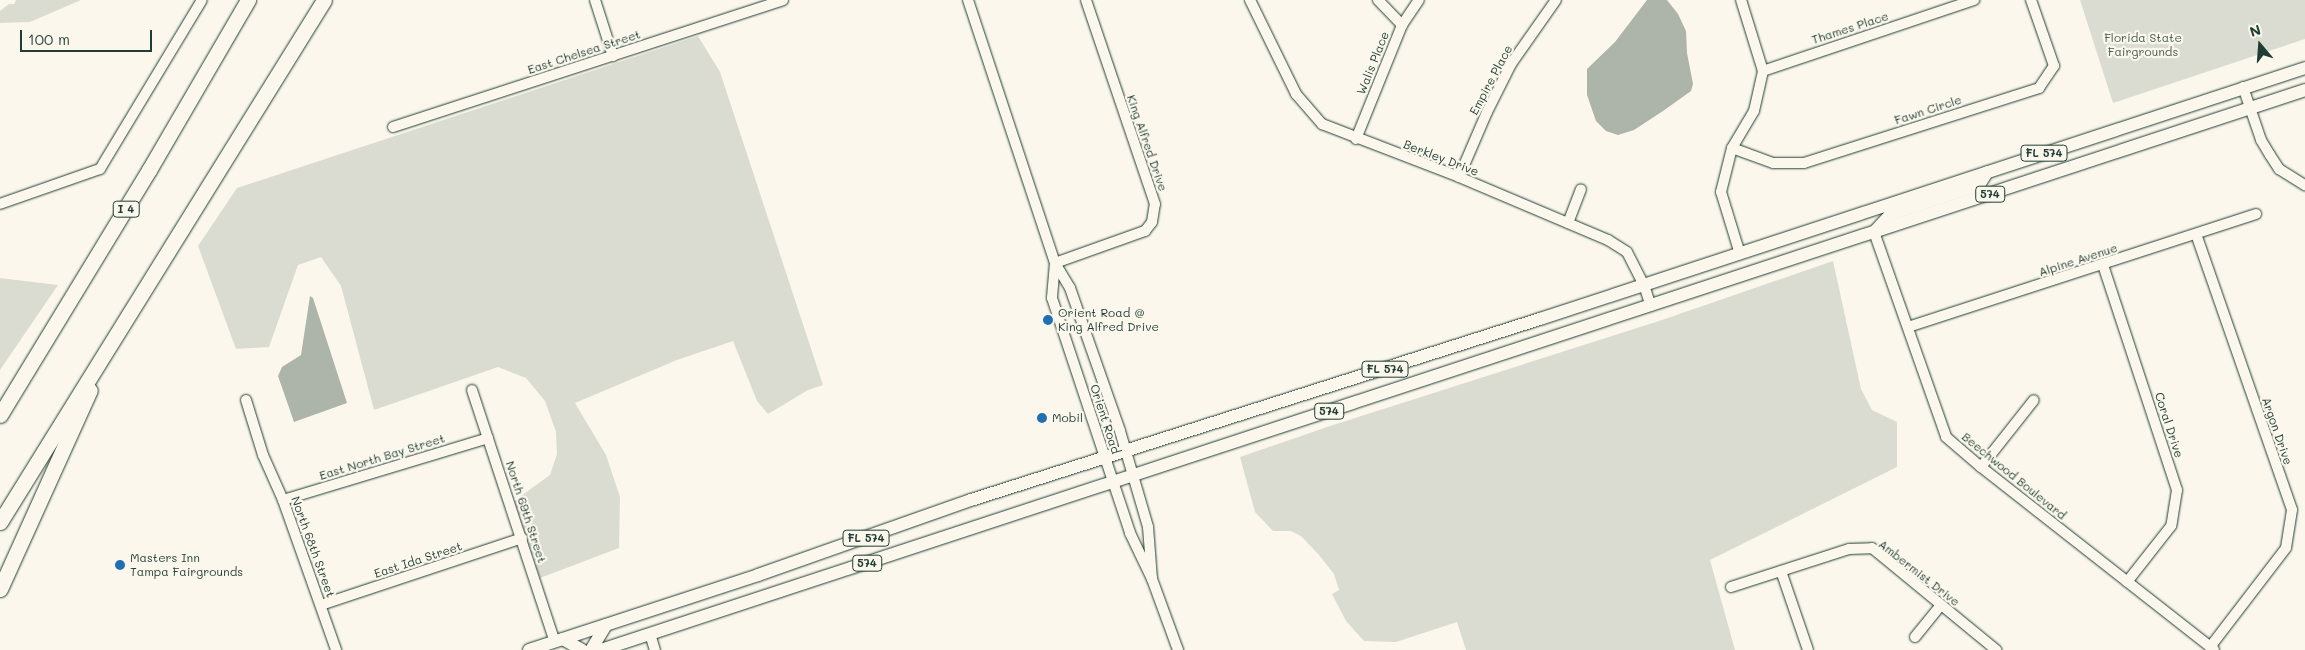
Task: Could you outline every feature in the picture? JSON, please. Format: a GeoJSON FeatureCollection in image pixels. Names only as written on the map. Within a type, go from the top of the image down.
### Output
{"type":"FeatureCollection","features":[{"type":"Feature","properties":{"kind":"highway","name":"I 4"},"geometry":{"type":"LineString","coordinates":[[0,415],[149,170],[248,0]]}},
{"type":"Feature","properties":{"kind":"highway"},"geometry":{"type":"LineString","coordinates":[[0,522],[324,0]]}},
{"type":"Feature","properties":{"kind":"highway"},"geometry":{"type":"LineString","coordinates":[[0,589],[117,331]]}},
{"type":"Feature","properties":{"kind":"main road","name":"FL 574"},"geometry":{"type":"LineString","coordinates":[[529,650],[822,553],[971,500],[1644,286],[2305,68]]}},
{"type":"Feature","properties":{"kind":"main road"},"geometry":{"type":"LineString","coordinates":[[2245,109],[2305,90]]}},
{"type":"Feature","properties":{"kind":"main road","name":"574"},"geometry":{"type":"LineString","coordinates":[[601,650],[2245,109]]}},
{"type":"Feature","properties":{"kind":"main road"},"geometry":{"type":"LineString","coordinates":[[1844,220],[1861,224],[1874,232],[1891,214],[1979,185],[1987,172]]}},
{"type":"Feature","properties":{"kind":"main road"},"geometry":{"type":"LineString","coordinates":[[591,650],[606,625]]}},
{"type":"Feature","properties":{"kind":"main road"},"geometry":{"type":"LineString","coordinates":[[559,640],[582,650]]}},
{"type":"Feature","properties":{"kind":"street"},"geometry":{"type":"LineString","coordinates":[[0,204],[100,169],[202,0]]}},
{"type":"Feature","properties":{"kind":"street"},"geometry":{"type":"LineString","coordinates":[[595,0],[613,56]]}},
{"type":"Feature","properties":{"kind":"street","name":"East Chelsea Street"},"geometry":{"type":"LineString","coordinates":[[393,127],[782,0]]}},
{"type":"Feature","properties":{"kind":"street","name":"Orient Road"},"geometry":{"type":"LineString","coordinates":[[968,0],[1055,263],[1070,288],[1126,451],[1148,527],[1152,579]]}},
{"type":"Feature","properties":{"kind":"street","name":"King Alfred Drive"},"geometry":{"type":"LineString","coordinates":[[1055,263],[1145,231],[1152,222],[1155,204],[1086,0]]}},
{"type":"Feature","properties":{"kind":"street","name":"Berkley Drive"},"geometry":{"type":"LineString","coordinates":[[1250,0],[1296,94],[1322,124],[1356,139],[1459,177],[1608,240],[1627,252],[1644,286],[1651,306]]}},
{"type":"Feature","properties":{"kind":"street"},"geometry":{"type":"LineString","coordinates":[[1378,0],[1402,25]]}},
{"type":"Feature","properties":{"kind":"street","name":"Walis Place"},"geometry":{"type":"LineString","coordinates":[[1356,139],[1402,25],[1419,0]]}},
{"type":"Feature","properties":{"kind":"street","name":"Empire Place"},"geometry":{"type":"LineString","coordinates":[[1459,177],[1487,112],[1511,64],[1556,0]]}},
{"type":"Feature","properties":{"kind":"street"},"geometry":{"type":"LineString","coordinates":[[1740,254],[1721,192],[1732,148],[1754,111],[1763,71],[1741,0]]}},
{"type":"Feature","properties":{"kind":"street","name":"Thames Place"},"geometry":{"type":"LineString","coordinates":[[1763,71],[1974,0]]}},
{"type":"Feature","properties":{"kind":"street","name":"Fawn Circle"},"geometry":{"type":"LineString","coordinates":[[1732,148],[1773,163],[1804,163],[2039,88],[2054,66],[2031,0]]}},
{"type":"Feature","properties":{"kind":"street"},"geometry":{"type":"LineString","coordinates":[[2243,87],[2245,109],[2279,169],[2305,185]]}},
{"type":"Feature","properties":{"kind":"street"},"geometry":{"type":"LineString","coordinates":[[1568,223],[1581,189]]}},
{"type":"Feature","properties":{"kind":"street","name":"Alpine Avenue"},"geometry":{"type":"LineString","coordinates":[[1908,327],[2256,214]]}},
{"type":"Feature","properties":{"kind":"street","name":"Beechwood Boulevard"},"geometry":{"type":"LineString","coordinates":[[1874,232],[1946,437],[1981,467],[2212,648]]}},
{"type":"Feature","properties":{"kind":"street","name":"Argon Drive"},"geometry":{"type":"LineString","coordinates":[[2196,234],[2292,510],[2286,548],[2212,648]]}},
{"type":"Feature","properties":{"kind":"street","name":"Orient Road"},"geometry":{"type":"LineString","coordinates":[[1055,263],[1052,298],[1130,533],[1152,579],[1178,650]]}},
{"type":"Feature","properties":{"kind":"street","name":"Coral Drive"},"geometry":{"type":"LineString","coordinates":[[2103,265],[2177,490],[2171,526],[2127,582]]}},
{"type":"Feature","properties":{"kind":"street","name":"North 69th Street"},"geometry":{"type":"LineString","coordinates":[[472,390],[559,640]]}},
{"type":"Feature","properties":{"kind":"street","name":"North 68th Street"},"geometry":{"type":"LineString","coordinates":[[246,400],[263,455],[283,500],[336,650]]}},
{"type":"Feature","properties":{"kind":"street"},"geometry":{"type":"LineString","coordinates":[[1981,467],[2034,400]]}},
{"type":"Feature","properties":{"kind":"street","name":"East North Bay Street"},"geometry":{"type":"LineString","coordinates":[[283,500],[488,438]]}},
{"type":"Feature","properties":{"kind":"street","name":"East Ida Street"},"geometry":{"type":"LineString","coordinates":[[321,605],[522,538]]}},
{"type":"Feature","properties":{"kind":"street","name":"Ambermist Drive"},"geometry":{"type":"LineString","coordinates":[[1731,587],[1849,549],[1872,548],[1996,650]]}},
{"type":"Feature","properties":{"kind":"street"},"geometry":{"type":"LineString","coordinates":[[1781,571],[1808,650]]}},
{"type":"Feature","properties":{"kind":"street"},"geometry":{"type":"LineString","coordinates":[[1915,637],[1941,605]]}},
{"type":"Feature","properties":{"kind":"street"},"geometry":{"type":"LineString","coordinates":[[650,634],[655,650]]}},
{"type":"Feature","properties":{"kind":"green space"},"geometry":{"type":"Polygon","coordinates":[[[16,0],[81,0],[30,22],[0,23],[0,11],[9,4],[14,4],[16,0]]]}},
{"type":"Feature","properties":{"kind":"green space","name":"Florida State Fairgrounds"},"geometry":{"type":"Polygon","coordinates":[[[2080,0],[2305,0],[2305,39],[2113,103],[2080,0]]]}},
{"type":"Feature","properties":{"kind":"green space"},"geometry":{"type":"Polygon","coordinates":[[[698,36],[720,72],[823,385],[808,390],[768,414],[757,401],[733,341],[677,360],[575,403],[606,455],[620,497],[619,548],[540,578],[514,501],[550,475],[557,454],[556,432],[545,401],[526,378],[498,367],[374,410],[341,286],[321,257],[298,265],[269,347],[236,349],[198,246],[237,188],[698,36]]]}},
{"type":"Feature","properties":{"kind":"green space"},"geometry":{"type":"Polygon","coordinates":[[[1833,261],[1861,389],[1872,410],[1897,422],[1897,467],[1710,560],[1735,650],[1466,650],[1457,622],[1396,642],[1364,641],[1346,621],[1332,594],[1339,590],[1334,574],[1319,555],[1301,536],[1291,531],[1273,531],[1255,512],[1240,457],[1330,426],[1659,321],[1833,261]]]}},
{"type":"Feature","properties":{"kind":"green space"},"geometry":{"type":"Polygon","coordinates":[[[0,278],[58,285],[0,370],[0,278]]]}},
{"type":"Feature","properties":{"kind":"shaded area"},"geometry":{"type":"Polygon","coordinates":[[[1647,0],[1667,0],[1678,14],[1686,31],[1687,53],[1693,84],[1691,91],[1663,111],[1634,130],[1618,135],[1606,131],[1596,121],[1587,95],[1587,69],[1615,42],[1647,0]]]}},
{"type":"Feature","properties":{"kind":"shaded area"},"geometry":{"type":"Polygon","coordinates":[[[310,296],[313,298],[347,403],[294,422],[278,376],[282,367],[301,355],[310,296]]]}},
{"type":"Feature","properties":{"kind":"place","name":"Orient Road @ King Alfred Drive"},"geometry":{"type":"Point","coordinates":[1048,320]}},
{"type":"Feature","properties":{"kind":"place","name":"Mobil"},"geometry":{"type":"Point","coordinates":[1042,418]}},
{"type":"Feature","properties":{"kind":"place","name":"Masters Inn Tampa Fairgrounds"},"geometry":{"type":"Point","coordinates":[120,565]}}]}
